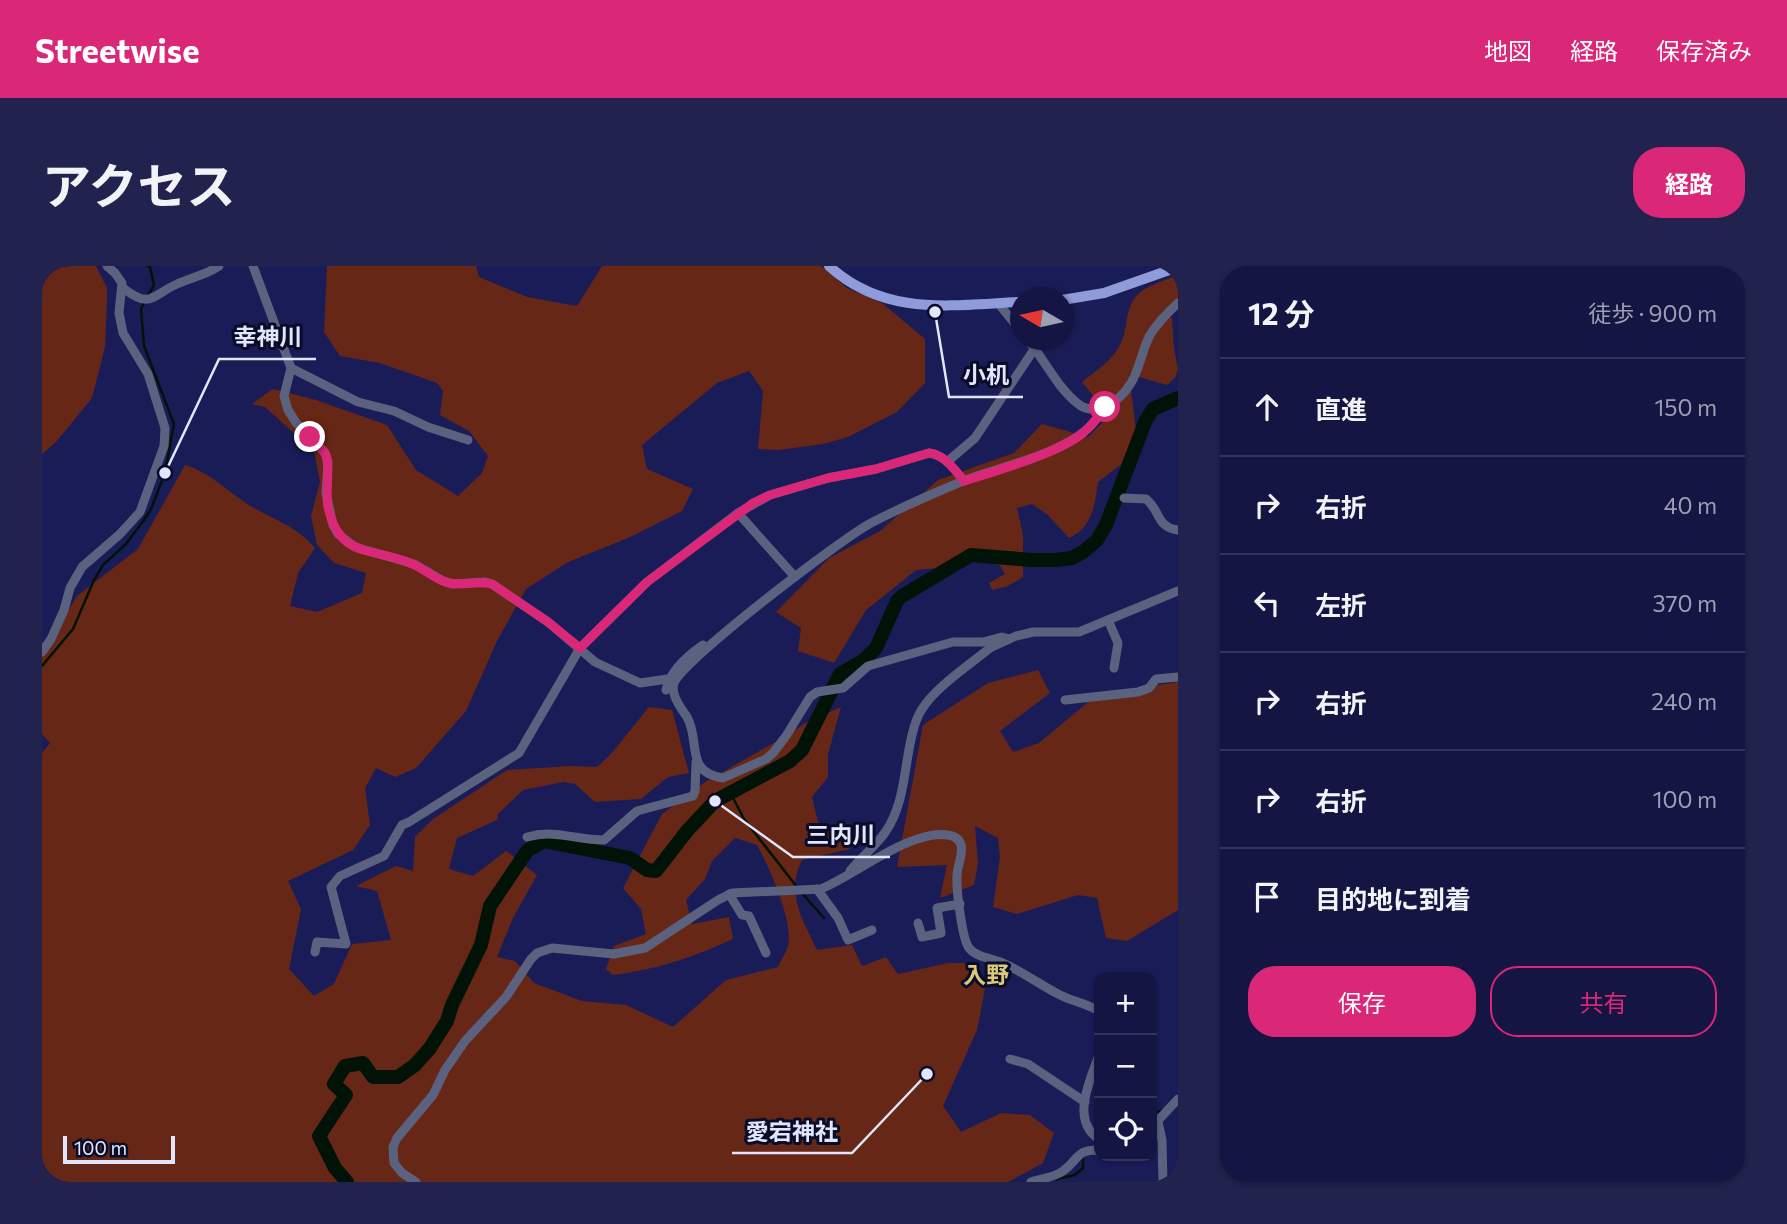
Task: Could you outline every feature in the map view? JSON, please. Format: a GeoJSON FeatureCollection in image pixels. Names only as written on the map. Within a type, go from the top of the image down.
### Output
{"type":"FeatureCollection","features":[{"type":"Feature","properties":{"kind":"main road"},"geometry":{"type":"LineString","coordinates":[[829,266],[862,290],[891,300],[929,306],[1010,302]]}},
{"type":"Feature","properties":{"kind":"main road"},"geometry":{"type":"LineString","coordinates":[[1073,298],[1104,293],[1178,267]]}},
{"type":"Feature","properties":{"kind":"street"},"geometry":{"type":"LineString","coordinates":[[42,652],[46,637],[64,610],[70,588],[82,568],[140,512],[164,446],[165,428],[148,374],[123,333],[119,313],[122,288],[115,273],[107,266]]}},
{"type":"Feature","properties":{"kind":"street"},"geometry":{"type":"LineString","coordinates":[[122,288],[139,299],[154,298],[176,284],[208,274],[219,266]]}},
{"type":"Feature","properties":{"kind":"street"},"geometry":{"type":"LineString","coordinates":[[253,266],[291,368],[284,396],[288,410],[297,424],[325,453],[328,462],[326,484],[329,509],[333,525],[344,541],[355,547],[414,564],[452,584],[492,584],[548,622],[595,662],[640,683],[668,679]]}},
{"type":"Feature","properties":{"kind":"street"},"geometry":{"type":"LineString","coordinates":[[998,303],[1010,318]]}},
{"type":"Feature","properties":{"kind":"street"},"geometry":{"type":"LineString","coordinates":[[527,837],[545,832],[604,840],[637,811],[693,796],[696,762],[691,725],[675,697],[673,687],[695,658],[795,577],[869,524],[964,481],[1033,457],[1083,433],[1105,407],[1130,386],[1157,323],[1178,303]]}},
{"type":"Feature","properties":{"kind":"street"},"geometry":{"type":"LineString","coordinates":[[947,461],[975,438],[1027,350]]}},
{"type":"Feature","properties":{"kind":"street"},"geometry":{"type":"LineString","coordinates":[[1035,350],[1080,406],[1096,410],[1105,407]]}},
{"type":"Feature","properties":{"kind":"street"},"geometry":{"type":"LineString","coordinates":[[291,368],[358,402],[394,411],[428,427],[468,440]]}},
{"type":"Feature","properties":{"kind":"street"},"geometry":{"type":"LineString","coordinates":[[315,952],[317,942],[346,944],[331,887],[340,876],[384,856],[402,825],[519,753],[580,648],[647,582],[737,513],[770,495],[929,453],[937,454],[947,461],[964,481]]}},
{"type":"Feature","properties":{"kind":"street"},"geometry":{"type":"LineString","coordinates":[[1124,498],[1146,499],[1154,506],[1163,525],[1178,530]]}},
{"type":"Feature","properties":{"kind":"street"},"geometry":{"type":"LineString","coordinates":[[737,513],[795,577]]}},
{"type":"Feature","properties":{"kind":"street"},"geometry":{"type":"LineString","coordinates":[[844,877],[882,838],[896,811],[920,710],[930,699],[990,648],[1009,639],[1033,632],[1079,632],[1178,591]]}},
{"type":"Feature","properties":{"kind":"street"},"geometry":{"type":"LineString","coordinates":[[1108,620],[1118,643],[1114,668]]}},
{"type":"Feature","properties":{"kind":"street"},"geometry":{"type":"LineString","coordinates":[[696,762],[707,773],[723,779],[766,759],[786,736],[810,697],[840,689],[868,666],[878,662],[953,642],[983,642],[1003,636],[1009,639]]}},
{"type":"Feature","properties":{"kind":"street"},"geometry":{"type":"LineString","coordinates":[[666,690],[668,679],[690,654],[706,642],[714,643]]}},
{"type":"Feature","properties":{"kind":"street"},"geometry":{"type":"LineString","coordinates":[[1065,700],[1138,692],[1149,688],[1156,679],[1178,677]]}},
{"type":"Feature","properties":{"kind":"street"},"geometry":{"type":"LineString","coordinates":[[416,1182],[402,1173],[394,1163],[393,1147],[397,1138],[433,1095],[445,1070],[465,1041],[506,996],[531,959],[545,949],[599,954],[645,948],[729,894],[756,890],[817,890],[911,841],[942,835],[959,840],[963,852],[957,874],[967,946],[976,954],[1002,963],[1062,996],[1094,1009]]}},
{"type":"Feature","properties":{"kind":"street"},"geometry":{"type":"LineString","coordinates":[[817,890],[838,918],[849,940],[872,930]]}},
{"type":"Feature","properties":{"kind":"street"},"geometry":{"type":"LineString","coordinates":[[729,894],[742,915],[749,916],[766,953]]}},
{"type":"Feature","properties":{"kind":"street"},"geometry":{"type":"LineString","coordinates":[[918,923],[922,937],[941,933],[937,908],[960,904]]}},
{"type":"Feature","properties":{"kind":"street"},"geometry":{"type":"LineString","coordinates":[[1010,1059],[1028,1063],[1085,1102]]}},
{"type":"Feature","properties":{"kind":"street"},"geometry":{"type":"LineString","coordinates":[[1094,1072],[1085,1102],[1085,1123],[1094,1135]]}},
{"type":"Feature","properties":{"kind":"street"},"geometry":{"type":"LineString","coordinates":[[1157,1122],[1178,1099]]}},
{"type":"Feature","properties":{"kind":"street"},"geometry":{"type":"LineString","coordinates":[[1157,1129],[1162,1140],[1163,1182]]}},
{"type":"Feature","properties":{"kind":"street"},"geometry":{"type":"LineString","coordinates":[[1031,1182],[1062,1172],[1082,1151],[1094,1150]]}},
{"type":"Feature","properties":{"kind":"shaded area"},"geometry":{"type":"Polygon","coordinates":[[[71,266],[96,266],[107,288],[105,347],[92,398],[56,442],[42,454],[42,271],[71,266]]]}},
{"type":"Feature","properties":{"kind":"shaded area"},"geometry":{"type":"Polygon","coordinates":[[[327,266],[476,266],[479,277],[527,297],[577,306],[602,266],[821,266],[847,288],[882,303],[925,339],[925,383],[897,412],[848,437],[823,444],[778,450],[758,449],[763,391],[749,371],[717,383],[642,445],[647,469],[693,489],[682,511],[628,538],[568,562],[526,589],[497,641],[466,711],[416,768],[395,777],[376,768],[365,788],[370,825],[353,850],[288,881],[301,909],[289,969],[314,996],[334,984],[352,944],[391,940],[377,891],[356,886],[396,866],[413,871],[415,837],[433,819],[507,770],[597,767],[649,707],[672,710],[689,773],[668,777],[641,799],[595,802],[575,784],[563,782],[523,790],[498,814],[497,820],[457,838],[449,869],[473,876],[506,851],[537,875],[513,918],[497,957],[515,961],[534,983],[582,1001],[626,1005],[673,1027],[726,980],[778,967],[787,949],[789,936],[779,895],[757,845],[735,838],[712,861],[705,879],[686,900],[692,924],[729,917],[733,939],[674,962],[613,975],[606,969],[614,946],[646,934],[641,909],[623,888],[662,814],[705,782],[807,722],[841,707],[828,754],[828,777],[812,797],[818,822],[848,836],[850,849],[802,860],[795,884],[798,906],[806,928],[817,950],[852,945],[862,966],[886,957],[898,974],[948,963],[965,963],[985,989],[977,1030],[943,1106],[961,1132],[1001,1113],[1030,1115],[1054,1133],[1043,1163],[1008,1182],[42,1182],[42,753],[50,743],[42,734],[42,654],[77,596],[138,549],[185,465],[209,476],[246,503],[290,527],[315,548],[298,573],[290,606],[317,612],[362,593],[366,573],[334,563],[317,545],[311,516],[320,482],[314,451],[265,407],[252,404],[273,389],[316,400],[387,425],[416,470],[458,496],[482,473],[488,456],[469,431],[440,415],[443,391],[437,383],[380,363],[340,356],[324,332],[327,266]]]}},
{"type":"Feature","properties":{"kind":"shaded area"},"geometry":{"type":"Polygon","coordinates":[[[1178,275],[1178,298],[1166,314],[1172,318],[1178,369],[1175,378],[1167,385],[1129,374],[1136,430],[1123,463],[1098,482],[1091,515],[1077,534],[1069,538],[1048,515],[1032,504],[1017,508],[1023,535],[1023,577],[1008,586],[992,590],[989,583],[1005,574],[992,553],[947,567],[916,570],[866,610],[834,663],[798,651],[801,628],[776,612],[829,558],[880,531],[938,480],[1014,453],[1042,424],[1088,437],[1114,411],[1095,398],[1082,382],[1115,353],[1124,333],[1132,302],[1140,292],[1178,275]]]}},
{"type":"Feature","properties":{"kind":"shaded area"},"geometry":{"type":"Polygon","coordinates":[[[1038,670],[1050,693],[1000,731],[1013,752],[1039,743],[1098,694],[1178,682],[1178,910],[1127,941],[1106,938],[1097,898],[1078,895],[1017,914],[993,907],[1000,857],[998,838],[975,826],[978,864],[974,885],[940,898],[947,865],[897,867],[923,725],[988,683],[1038,670]]]}},
{"type":"Feature","properties":{"kind":"waterway"},"geometry":{"type":"LineString","coordinates":[[147,297],[154,285],[148,266]]}},
{"type":"Feature","properties":{"kind":"waterway"},"geometry":{"type":"LineString","coordinates":[[42,666],[73,629],[103,565],[126,544],[144,520],[165,473],[174,424],[144,346],[141,309],[144,303]]}},
{"type":"Feature","properties":{"kind":"waterway"},"geometry":{"type":"LineString","coordinates":[[347,1182],[335,1168],[319,1136],[346,1095],[334,1084],[345,1066],[363,1063],[373,1077],[398,1077],[415,1065],[430,1048],[447,1021],[481,945],[490,906],[527,851],[543,841],[630,858],[647,870],[656,871],[715,801],[790,761],[802,750],[840,674],[864,660],[876,648],[897,601],[902,596],[971,555],[1056,560],[1072,558],[1097,540],[1106,525],[1145,422],[1153,409],[1178,398]]}},
{"type":"Feature","properties":{"kind":"waterway"},"geometry":{"type":"LineString","coordinates":[[730,792],[744,819],[797,887]]}},
{"type":"Feature","properties":{"kind":"waterway"},"geometry":{"type":"LineString","coordinates":[[801,892],[824,918]]}},
{"type":"Feature","properties":{"kind":"waterway"},"geometry":{"type":"LineString","coordinates":[[1157,1112],[1162,1111]]}},
{"type":"Feature","properties":{"kind":"waterway"},"geometry":{"type":"LineString","coordinates":[[1056,1179],[1075,1175],[1083,1168],[1083,1156]]}},
{"type":"Feature","properties":{"kind":"place","name":"小机"},"geometry":{"type":"Point","coordinates":[935,312]}},
{"type":"Feature","properties":{"kind":"place","name":"幸神川"},"geometry":{"type":"Point","coordinates":[165,473]}},
{"type":"Feature","properties":{"kind":"place","name":"三内川"},"geometry":{"type":"Point","coordinates":[715,801]}},
{"type":"Feature","properties":{"kind":"place","name":"愛宕神社"},"geometry":{"type":"Point","coordinates":[927,1074]}},
{"type":"Feature","properties":{"kind":"district","name":"入野"},"geometry":{"type":"Point","coordinates":[986,975]}},
{"type":"Feature","properties":{"kind":"route"},"geometry":{"type":"LineString","coordinates":[[310,437],[325,453],[328,462],[326,494],[329,509],[333,525],[344,541],[355,547],[414,564],[452,584],[492,584],[548,622],[580,648],[647,582],[737,513],[770,495],[929,453],[937,454],[947,461],[964,481],[1072,440],[1083,433],[1105,407]]}}]}
